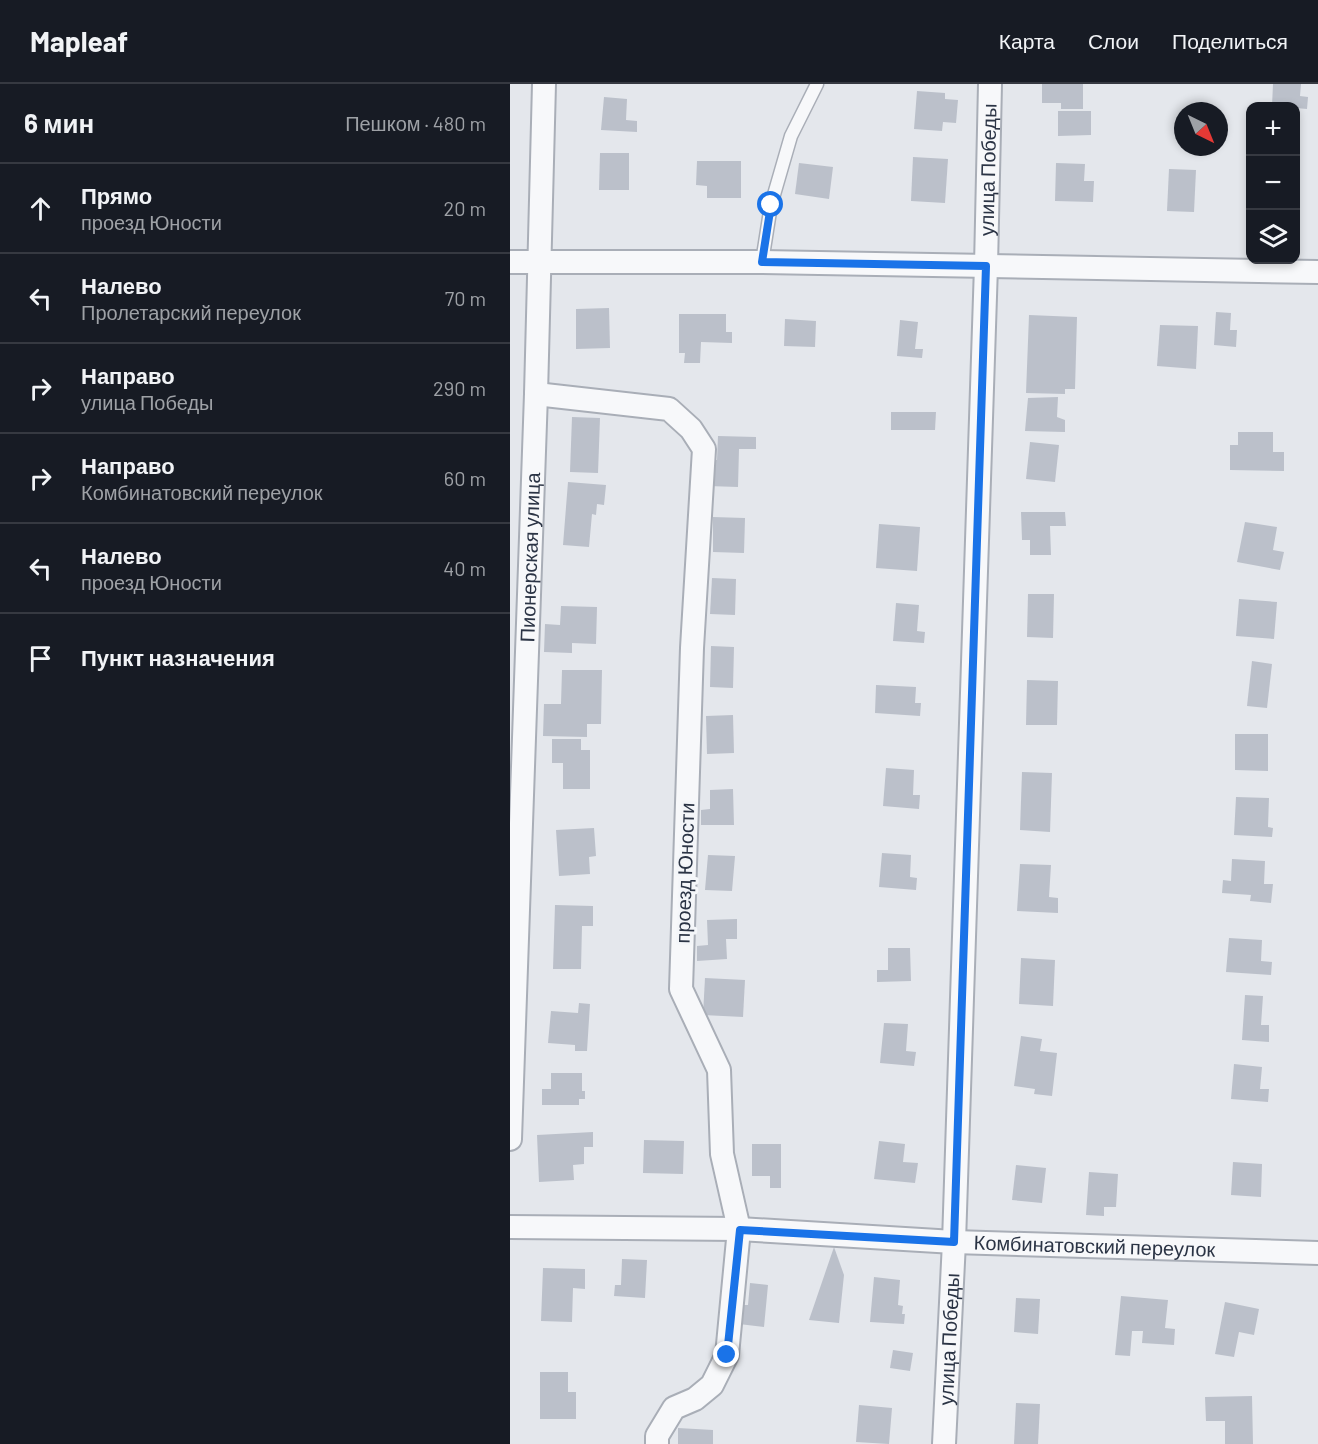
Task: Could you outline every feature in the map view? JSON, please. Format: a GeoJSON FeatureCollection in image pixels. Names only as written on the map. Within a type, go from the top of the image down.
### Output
{"type":"FeatureCollection","features":[{"type":"Feature","properties":{"kind":"street","name":"Пионерская улица"},"geometry":{"type":"LineString","coordinates":[[510,1139],[536,393],[544,84]]}},
{"type":"Feature","properties":{"kind":"street","name":"улица Победы"},"geometry":{"type":"LineString","coordinates":[[944,1444],[954,1242],[990,84]]}},
{"type":"Feature","properties":{"kind":"street"},"geometry":{"type":"LineString","coordinates":[[510,262],[762,262],[1318,272]]}},
{"type":"Feature","properties":{"kind":"street","name":"проезд Юности"},"geometry":{"type":"LineString","coordinates":[[536,393],[669,409],[691,429],[704,449],[692,648],[681,989],[719,1070],[722,1154],[740,1230],[727,1355],[712,1384],[695,1399],[674,1408],[657,1436],[657,1444]]}},
{"type":"Feature","properties":{"kind":"street","name":"Комбинатовский переулок"},"geometry":{"type":"LineString","coordinates":[[510,1227],[740,1230],[954,1242],[1318,1252]]}},
{"type":"Feature","properties":{"kind":"lane"},"geometry":{"type":"LineString","coordinates":[[762,262],[771,205],[791,136],[818,84]]}},
{"type":"Feature","properties":{"kind":"building"},"geometry":{"type":"Polygon","coordinates":[[[1042,84],[1083,84],[1083,109],[1061,109],[1061,103],[1042,103],[1042,84]]]}},
{"type":"Feature","properties":{"kind":"building"},"geometry":{"type":"Polygon","coordinates":[[[1273,84],[1301,84],[1300,96],[1308,97],[1307,109],[1300,108],[1300,102],[1272,102],[1273,84]]]}},
{"type":"Feature","properties":{"kind":"building"},"geometry":{"type":"Polygon","coordinates":[[[917,91],[945,93],[945,99],[958,100],[956,123],[943,122],[942,131],[914,129],[917,91]]]}},
{"type":"Feature","properties":{"kind":"building"},"geometry":{"type":"Polygon","coordinates":[[[604,97],[627,99],[626,120],[637,121],[637,132],[601,130],[604,97]]]}},
{"type":"Feature","properties":{"kind":"building"},"geometry":{"type":"Polygon","coordinates":[[[1058,111],[1091,111],[1091,135],[1058,136],[1058,111]]]}},
{"type":"Feature","properties":{"kind":"building"},"geometry":{"type":"Polygon","coordinates":[[[600,153],[629,153],[629,190],[599,190],[600,153]]]}},
{"type":"Feature","properties":{"kind":"building"},"geometry":{"type":"Polygon","coordinates":[[[913,157],[948,159],[945,203],[911,201],[913,157]]]}},
{"type":"Feature","properties":{"kind":"building"},"geometry":{"type":"Polygon","coordinates":[[[697,161],[741,161],[741,198],[707,198],[707,186],[696,185],[697,161]]]}},
{"type":"Feature","properties":{"kind":"building"},"geometry":{"type":"Polygon","coordinates":[[[799,163],[833,167],[829,199],[795,194],[799,163]]]}},
{"type":"Feature","properties":{"kind":"building"},"geometry":{"type":"Polygon","coordinates":[[[1056,163],[1085,164],[1084,181],[1094,181],[1093,202],[1055,201],[1056,163]]]}},
{"type":"Feature","properties":{"kind":"building"},"geometry":{"type":"Polygon","coordinates":[[[1169,169],[1196,170],[1194,212],[1167,211],[1169,169]]]}},
{"type":"Feature","properties":{"kind":"building"},"geometry":{"type":"Polygon","coordinates":[[[609,308],[610,348],[576,349],[576,309],[609,308]]]}},
{"type":"Feature","properties":{"kind":"building"},"geometry":{"type":"Polygon","coordinates":[[[1216,312],[1231,313],[1230,330],[1237,330],[1236,347],[1214,345],[1216,312]]]}},
{"type":"Feature","properties":{"kind":"building"},"geometry":{"type":"Polygon","coordinates":[[[679,314],[726,314],[726,332],[732,332],[732,343],[701,342],[700,363],[684,363],[685,353],[679,353],[679,314]]]}},
{"type":"Feature","properties":{"kind":"building"},"geometry":{"type":"Polygon","coordinates":[[[1029,315],[1077,317],[1075,389],[1065,389],[1065,394],[1026,393],[1029,315]]]}},
{"type":"Feature","properties":{"kind":"building"},"geometry":{"type":"Polygon","coordinates":[[[785,319],[816,321],[815,347],[784,346],[785,319]]]}},
{"type":"Feature","properties":{"kind":"building"},"geometry":{"type":"Polygon","coordinates":[[[900,320],[918,322],[915,349],[923,349],[922,358],[897,356],[900,320]]]}},
{"type":"Feature","properties":{"kind":"building"},"geometry":{"type":"Polygon","coordinates":[[[1160,325],[1198,326],[1196,369],[1157,366],[1160,325]]]}},
{"type":"Feature","properties":{"kind":"building"},"geometry":{"type":"Polygon","coordinates":[[[1058,397],[1057,417],[1065,420],[1065,432],[1025,431],[1028,398],[1058,397]]]}},
{"type":"Feature","properties":{"kind":"building"},"geometry":{"type":"Polygon","coordinates":[[[891,412],[936,412],[935,430],[891,430],[891,412]]]}},
{"type":"Feature","properties":{"kind":"building"},"geometry":{"type":"Polygon","coordinates":[[[572,417],[600,418],[598,473],[570,472],[572,417]]]}},
{"type":"Feature","properties":{"kind":"building"},"geometry":{"type":"Polygon","coordinates":[[[1238,432],[1273,432],[1273,452],[1284,452],[1284,471],[1230,470],[1230,445],[1238,445],[1238,432]]]}},
{"type":"Feature","properties":{"kind":"building"},"geometry":{"type":"Polygon","coordinates":[[[718,436],[756,437],[756,449],[739,449],[738,487],[708,486],[709,460],[717,460],[718,436]]]}},
{"type":"Feature","properties":{"kind":"building"},"geometry":{"type":"Polygon","coordinates":[[[1030,442],[1059,445],[1055,482],[1026,479],[1030,442]]]}},
{"type":"Feature","properties":{"kind":"building"},"geometry":{"type":"Polygon","coordinates":[[[568,482],[606,485],[604,505],[597,504],[596,515],[592,514],[589,547],[563,545],[568,482]]]}},
{"type":"Feature","properties":{"kind":"building"},"geometry":{"type":"Polygon","coordinates":[[[1021,512],[1065,512],[1066,526],[1050,526],[1051,555],[1030,555],[1030,540],[1022,540],[1021,512]]]}},
{"type":"Feature","properties":{"kind":"building"},"geometry":{"type":"Polygon","coordinates":[[[713,517],[745,518],[744,553],[713,552],[713,517]]]}},
{"type":"Feature","properties":{"kind":"building"},"geometry":{"type":"Polygon","coordinates":[[[1245,522],[1277,527],[1273,550],[1284,552],[1280,570],[1237,562],[1245,522]]]}},
{"type":"Feature","properties":{"kind":"building"},"geometry":{"type":"Polygon","coordinates":[[[879,524],[920,527],[917,571],[876,568],[879,524]]]}},
{"type":"Feature","properties":{"kind":"building"},"geometry":{"type":"Polygon","coordinates":[[[712,578],[736,579],[735,615],[710,614],[712,578]]]}},
{"type":"Feature","properties":{"kind":"building"},"geometry":{"type":"Polygon","coordinates":[[[1028,594],[1054,594],[1053,638],[1027,637],[1028,594]]]}},
{"type":"Feature","properties":{"kind":"building"},"geometry":{"type":"Polygon","coordinates":[[[1239,599],[1277,602],[1274,639],[1236,636],[1239,599]]]}},
{"type":"Feature","properties":{"kind":"building"},"geometry":{"type":"Polygon","coordinates":[[[896,603],[919,605],[917,631],[925,632],[924,643],[893,641],[896,603]]]}},
{"type":"Feature","properties":{"kind":"building"},"geometry":{"type":"Polygon","coordinates":[[[561,606],[597,607],[596,644],[572,643],[572,653],[544,652],[545,624],[560,625],[561,606]]]}},
{"type":"Feature","properties":{"kind":"building"},"geometry":{"type":"Polygon","coordinates":[[[711,646],[734,647],[733,688],[710,687],[711,646]]]}},
{"type":"Feature","properties":{"kind":"building"},"geometry":{"type":"Polygon","coordinates":[[[1252,661],[1272,664],[1267,708],[1247,706],[1252,661]]]}},
{"type":"Feature","properties":{"kind":"building"},"geometry":{"type":"Polygon","coordinates":[[[562,670],[602,670],[601,724],[587,724],[587,737],[543,736],[544,704],[561,704],[562,670]]]}},
{"type":"Feature","properties":{"kind":"building"},"geometry":{"type":"Polygon","coordinates":[[[1027,680],[1058,681],[1057,725],[1026,725],[1027,680]]]}},
{"type":"Feature","properties":{"kind":"building"},"geometry":{"type":"Polygon","coordinates":[[[876,685],[916,687],[915,703],[921,703],[920,716],[875,713],[876,685]]]}},
{"type":"Feature","properties":{"kind":"building"},"geometry":{"type":"Polygon","coordinates":[[[733,715],[734,753],[707,754],[706,716],[733,715]]]}},
{"type":"Feature","properties":{"kind":"building"},"geometry":{"type":"Polygon","coordinates":[[[1235,734],[1268,734],[1268,771],[1235,770],[1235,734]]]}},
{"type":"Feature","properties":{"kind":"building"},"geometry":{"type":"Polygon","coordinates":[[[552,739],[581,739],[581,750],[590,750],[590,789],[563,789],[563,763],[552,763],[552,739]]]}},
{"type":"Feature","properties":{"kind":"building"},"geometry":{"type":"Polygon","coordinates":[[[886,768],[914,770],[913,795],[920,795],[919,809],[883,806],[886,768]]]}},
{"type":"Feature","properties":{"kind":"building"},"geometry":{"type":"Polygon","coordinates":[[[1022,772],[1052,773],[1050,832],[1020,830],[1022,772]]]}},
{"type":"Feature","properties":{"kind":"building"},"geometry":{"type":"Polygon","coordinates":[[[733,789],[734,825],[701,825],[701,810],[710,809],[710,790],[733,789]]]}},
{"type":"Feature","properties":{"kind":"building"},"geometry":{"type":"Polygon","coordinates":[[[1236,797],[1269,798],[1268,827],[1273,828],[1272,837],[1234,835],[1236,797]]]}},
{"type":"Feature","properties":{"kind":"building"},"geometry":{"type":"Polygon","coordinates":[[[594,828],[596,856],[589,857],[590,874],[559,876],[556,830],[594,828]]]}},
{"type":"Feature","properties":{"kind":"building"},"geometry":{"type":"Polygon","coordinates":[[[882,853],[911,855],[910,877],[917,878],[916,890],[879,887],[882,853]]]}},
{"type":"Feature","properties":{"kind":"building"},"geometry":{"type":"Polygon","coordinates":[[[708,855],[735,856],[732,891],[705,890],[708,855]]]}},
{"type":"Feature","properties":{"kind":"building"},"geometry":{"type":"Polygon","coordinates":[[[1232,859],[1265,861],[1264,884],[1273,884],[1271,903],[1250,901],[1251,895],[1222,893],[1223,880],[1231,881],[1232,859]]]}},
{"type":"Feature","properties":{"kind":"building"},"geometry":{"type":"Polygon","coordinates":[[[1020,864],[1051,865],[1049,897],[1058,898],[1058,913],[1017,911],[1020,864]]]}},
{"type":"Feature","properties":{"kind":"building"},"geometry":{"type":"Polygon","coordinates":[[[555,905],[593,906],[593,926],[582,926],[581,969],[553,969],[555,905]]]}},
{"type":"Feature","properties":{"kind":"building"},"geometry":{"type":"Polygon","coordinates":[[[737,919],[737,939],[726,939],[727,959],[697,961],[697,946],[708,945],[707,920],[737,919]]]}},
{"type":"Feature","properties":{"kind":"building"},"geometry":{"type":"Polygon","coordinates":[[[1229,938],[1262,940],[1261,961],[1272,962],[1271,975],[1226,972],[1229,938]]]}},
{"type":"Feature","properties":{"kind":"building"},"geometry":{"type":"Polygon","coordinates":[[[888,948],[910,948],[911,981],[877,982],[877,970],[888,970],[888,948]]]}},
{"type":"Feature","properties":{"kind":"building"},"geometry":{"type":"Polygon","coordinates":[[[1021,958],[1055,960],[1053,1006],[1019,1004],[1021,958]]]}},
{"type":"Feature","properties":{"kind":"building"},"geometry":{"type":"Polygon","coordinates":[[[705,978],[745,980],[743,1017],[703,1015],[705,978]]]}},
{"type":"Feature","properties":{"kind":"building"},"geometry":{"type":"Polygon","coordinates":[[[1245,995],[1263,996],[1261,1025],[1269,1025],[1269,1042],[1242,1040],[1245,995]]]}},
{"type":"Feature","properties":{"kind":"building"},"geometry":{"type":"Polygon","coordinates":[[[579,1003],[590,1004],[587,1051],[575,1051],[575,1045],[548,1043],[551,1011],[578,1013],[579,1003]]]}},
{"type":"Feature","properties":{"kind":"building"},"geometry":{"type":"Polygon","coordinates":[[[884,1023],[908,1024],[906,1051],[916,1052],[914,1066],[880,1063],[884,1023]]]}},
{"type":"Feature","properties":{"kind":"building"},"geometry":{"type":"Polygon","coordinates":[[[1021,1036],[1042,1039],[1040,1051],[1057,1053],[1052,1096],[1034,1094],[1035,1089],[1014,1086],[1021,1036]]]}},
{"type":"Feature","properties":{"kind":"building"},"geometry":{"type":"Polygon","coordinates":[[[1234,1064],[1262,1067],[1260,1089],[1269,1089],[1268,1102],[1231,1099],[1234,1064]]]}},
{"type":"Feature","properties":{"kind":"building"},"geometry":{"type":"Polygon","coordinates":[[[551,1073],[582,1073],[582,1091],[585,1091],[585,1099],[579,1099],[579,1105],[542,1105],[542,1089],[551,1089],[551,1073]]]}},
{"type":"Feature","properties":{"kind":"building"},"geometry":{"type":"Polygon","coordinates":[[[593,1132],[593,1147],[584,1147],[584,1164],[573,1165],[574,1180],[539,1182],[537,1135],[593,1132]]]}},
{"type":"Feature","properties":{"kind":"building"},"geometry":{"type":"Polygon","coordinates":[[[644,1140],[684,1141],[683,1174],[643,1173],[644,1140]]]}},
{"type":"Feature","properties":{"kind":"building"},"geometry":{"type":"Polygon","coordinates":[[[879,1141],[905,1144],[903,1162],[918,1163],[915,1183],[874,1179],[879,1141]]]}},
{"type":"Feature","properties":{"kind":"building"},"geometry":{"type":"Polygon","coordinates":[[[752,1144],[781,1144],[781,1188],[770,1188],[770,1176],[752,1176],[752,1144]]]}},
{"type":"Feature","properties":{"kind":"building"},"geometry":{"type":"Polygon","coordinates":[[[1233,1162],[1262,1164],[1261,1197],[1231,1195],[1233,1162]]]}},
{"type":"Feature","properties":{"kind":"building"},"geometry":{"type":"Polygon","coordinates":[[[1016,1165],[1046,1168],[1042,1203],[1012,1200],[1016,1165]]]}},
{"type":"Feature","properties":{"kind":"building"},"geometry":{"type":"Polygon","coordinates":[[[1089,1172],[1118,1174],[1116,1207],[1104,1207],[1104,1216],[1086,1215],[1089,1172]]]}},
{"type":"Feature","properties":{"kind":"building"},"geometry":{"type":"Polygon","coordinates":[[[834,1247],[844,1275],[839,1323],[809,1320],[834,1247]]]}},
{"type":"Feature","properties":{"kind":"building"},"geometry":{"type":"Polygon","coordinates":[[[622,1259],[647,1260],[645,1298],[614,1296],[615,1285],[621,1285],[622,1259]]]}},
{"type":"Feature","properties":{"kind":"building"},"geometry":{"type":"Polygon","coordinates":[[[543,1268],[585,1269],[585,1289],[573,1288],[572,1322],[541,1321],[543,1268]]]}},
{"type":"Feature","properties":{"kind":"building"},"geometry":{"type":"Polygon","coordinates":[[[874,1277],[900,1280],[898,1305],[903,1306],[904,1324],[870,1322],[874,1277]]]}},
{"type":"Feature","properties":{"kind":"building"},"geometry":{"type":"Polygon","coordinates":[[[750,1283],[768,1285],[764,1327],[739,1324],[741,1305],[748,1305],[750,1283]]]}},
{"type":"Feature","properties":{"kind":"building"},"geometry":{"type":"Polygon","coordinates":[[[1121,1296],[1168,1300],[1165,1328],[1175,1329],[1174,1345],[1142,1343],[1143,1331],[1132,1331],[1130,1356],[1115,1355],[1121,1296]]]}},
{"type":"Feature","properties":{"kind":"building"},"geometry":{"type":"Polygon","coordinates":[[[1016,1298],[1040,1299],[1038,1334],[1014,1332],[1016,1298]]]}},
{"type":"Feature","properties":{"kind":"building"},"geometry":{"type":"Polygon","coordinates":[[[1225,1302],[1259,1309],[1254,1335],[1239,1332],[1234,1357],[1215,1354],[1225,1302]]]}},
{"type":"Feature","properties":{"kind":"building"},"geometry":{"type":"Polygon","coordinates":[[[893,1350],[913,1353],[910,1371],[890,1368],[893,1350]]]}},
{"type":"Feature","properties":{"kind":"building"},"geometry":{"type":"Polygon","coordinates":[[[540,1372],[568,1372],[568,1392],[576,1392],[576,1419],[540,1419],[540,1372]]]}},
{"type":"Feature","properties":{"kind":"building"},"geometry":{"type":"Polygon","coordinates":[[[1252,1396],[1253,1444],[1225,1444],[1225,1421],[1206,1421],[1205,1397],[1252,1396]]]}},
{"type":"Feature","properties":{"kind":"building"},"geometry":{"type":"Polygon","coordinates":[[[1016,1403],[1040,1404],[1038,1444],[1014,1444],[1016,1403]]]}},
{"type":"Feature","properties":{"kind":"building"},"geometry":{"type":"Polygon","coordinates":[[[859,1405],[892,1408],[889,1444],[856,1442],[859,1405]]]}},
{"type":"Feature","properties":{"kind":"building"},"geometry":{"type":"Polygon","coordinates":[[[678,1428],[713,1430],[713,1444],[678,1444],[678,1428]]]}},
{"type":"Feature","properties":{"kind":"route"},"geometry":{"type":"LineString","coordinates":[[727,1355],[740,1230],[954,1242],[986,266],[762,262],[771,205]]}}]}
